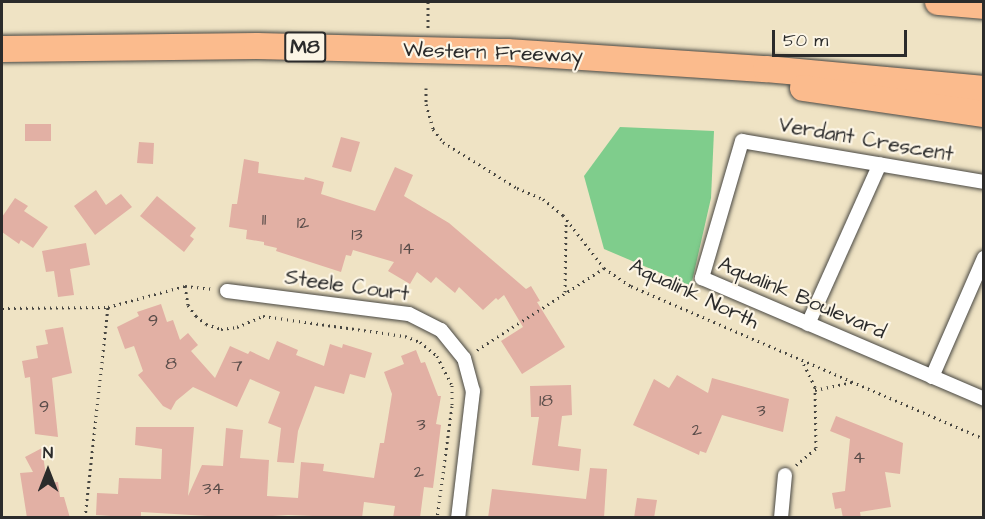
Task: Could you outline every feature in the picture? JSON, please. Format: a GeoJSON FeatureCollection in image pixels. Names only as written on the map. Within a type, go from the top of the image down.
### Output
{"type":"FeatureCollection","features":[{"type":"Feature","properties":{"kind":"highway"},"geometry":{"type":"LineString","coordinates":[[938,2],[984,6]]}},
{"type":"Feature","properties":{"kind":"highway","name":"Western Freeway"},"geometry":{"type":"LineString","coordinates":[[2,49],[291,47],[609,57],[854,76],[984,89]]}},
{"type":"Feature","properties":{"kind":"highway"},"geometry":{"type":"LineString","coordinates":[[609,57],[754,83],[984,114]]}},
{"type":"Feature","properties":{"kind":"street","name":"Verdant Crescent"},"geometry":{"type":"LineString","coordinates":[[742,141],[984,182]]}},
{"type":"Feature","properties":{"kind":"street","name":"Aqualink Boulevard"},"geometry":{"type":"LineString","coordinates":[[742,141],[702,278],[984,399]]}},
{"type":"Feature","properties":{"kind":"street"},"geometry":{"type":"LineString","coordinates":[[808,324],[880,164]]}},
{"type":"Feature","properties":{"kind":"street"},"geometry":{"type":"LineString","coordinates":[[932,377],[984,258]]}},
{"type":"Feature","properties":{"kind":"street","name":"Steele Court"},"geometry":{"type":"LineString","coordinates":[[227,291],[409,314],[441,330],[464,358],[473,392],[458,518]]}},
{"type":"Feature","properties":{"kind":"street"},"geometry":{"type":"LineString","coordinates":[[781,518],[784,476]]}},
{"type":"Feature","properties":{"kind":"path"},"geometry":{"type":"LineString","coordinates":[[428,2],[428,30]]}},
{"type":"Feature","properties":{"kind":"path","name":"Aqualink North"},"geometry":{"type":"LineString","coordinates":[[426,88],[426,104],[433,129],[443,142],[517,188],[543,199],[566,220],[604,268],[631,286],[984,439]]}},
{"type":"Feature","properties":{"kind":"path"},"geometry":{"type":"LineString","coordinates":[[565,292],[566,220]]}},
{"type":"Feature","properties":{"kind":"path"},"geometry":{"type":"LineString","coordinates":[[464,358],[604,268]]}},
{"type":"Feature","properties":{"kind":"path"},"geometry":{"type":"LineString","coordinates":[[185,286],[188,305],[196,316],[206,324],[221,329],[237,327],[263,316],[405,336],[420,342],[437,356],[452,385],[452,406],[437,518]]}},
{"type":"Feature","properties":{"kind":"path"},"geometry":{"type":"LineString","coordinates":[[2,308],[108,307],[185,286],[227,291]]}},
{"type":"Feature","properties":{"kind":"path"},"geometry":{"type":"LineString","coordinates":[[85,518],[108,307]]}},
{"type":"Feature","properties":{"kind":"path"},"geometry":{"type":"LineString","coordinates":[[784,476],[816,448],[815,390],[802,359]]}},
{"type":"Feature","properties":{"kind":"path"},"geometry":{"type":"LineString","coordinates":[[815,390],[854,381]]}},
{"type":"Feature","properties":{"kind":"green space"},"geometry":{"type":"Polygon","coordinates":[[[620,127],[714,131],[711,198],[691,286],[604,249],[584,176],[620,127]]]}},
{"type":"Feature","properties":{"kind":"building"},"geometry":{"type":"Polygon","coordinates":[[[25,124],[51,124],[51,141],[25,141],[25,124]]]}},
{"type":"Feature","properties":{"kind":"building"},"geometry":{"type":"Polygon","coordinates":[[[341,137],[360,142],[351,172],[332,167],[341,137]]]}},
{"type":"Feature","properties":{"kind":"building"},"geometry":{"type":"Polygon","coordinates":[[[139,142],[154,143],[153,164],[137,163],[139,142]]]}},
{"type":"Feature","properties":{"kind":"building"},"geometry":{"type":"Polygon","coordinates":[[[244,159],[259,162],[258,173],[304,180],[305,177],[324,182],[321,194],[375,211],[395,167],[413,175],[404,196],[449,223],[526,289],[531,286],[540,301],[537,302],[565,347],[522,374],[501,341],[523,327],[504,295],[498,300],[496,298],[483,310],[459,287],[455,293],[436,277],[431,283],[417,272],[410,284],[388,271],[394,262],[353,250],[351,256],[346,255],[341,272],[276,251],[277,248],[264,245],[264,242],[246,239],[247,230],[229,227],[232,204],[237,204],[244,159]]]}},
{"type":"Feature","properties":{"kind":"building"},"geometry":{"type":"Polygon","coordinates":[[[96,190],[106,205],[121,194],[132,207],[95,235],[74,206],[96,190]]]}},
{"type":"Feature","properties":{"kind":"building"},"geometry":{"type":"Polygon","coordinates":[[[157,196],[196,228],[190,236],[194,239],[184,252],[140,216],[157,196]]]}},
{"type":"Feature","properties":{"kind":"building"},"geometry":{"type":"Polygon","coordinates":[[[15,198],[28,206],[24,211],[48,227],[33,248],[21,240],[19,244],[2,232],[2,217],[15,198]]]}},
{"type":"Feature","properties":{"kind":"building"},"geometry":{"type":"Polygon","coordinates":[[[86,243],[90,265],[70,269],[74,295],[58,297],[54,271],[46,272],[42,251],[86,243]]]}},
{"type":"Feature","properties":{"kind":"building"},"geometry":{"type":"Polygon","coordinates":[[[161,304],[167,322],[173,320],[180,340],[188,333],[198,345],[191,351],[215,378],[230,346],[248,354],[250,351],[269,360],[277,341],[298,350],[296,355],[324,366],[330,344],[342,348],[343,344],[372,353],[365,378],[350,374],[344,394],[315,386],[298,431],[294,463],[277,462],[281,428],[268,423],[280,392],[250,379],[237,407],[193,387],[176,401],[171,410],[163,406],[138,375],[143,371],[134,346],[125,349],[117,327],[139,316],[137,312],[161,304]]]}},
{"type":"Feature","properties":{"kind":"building"},"geometry":{"type":"Polygon","coordinates":[[[63,327],[72,373],[52,378],[58,437],[35,434],[30,377],[25,378],[22,361],[38,358],[36,346],[48,344],[45,330],[63,327]]]}},
{"type":"Feature","properties":{"kind":"building"},"geometry":{"type":"Polygon","coordinates":[[[416,350],[421,363],[425,362],[438,396],[441,396],[436,424],[441,425],[433,488],[424,487],[420,518],[393,518],[395,506],[364,502],[362,518],[288,515],[241,518],[141,512],[141,518],[96,515],[97,493],[118,494],[119,478],[161,479],[162,449],[135,445],[136,427],[194,427],[188,496],[202,465],[223,466],[226,428],[243,430],[240,458],[269,460],[267,496],[298,498],[301,462],[324,464],[323,471],[374,478],[380,443],[384,443],[392,394],[384,372],[404,364],[401,356],[416,350]]]}},
{"type":"Feature","properties":{"kind":"building"},"geometry":{"type":"Polygon","coordinates":[[[677,375],[708,393],[712,378],[789,399],[783,432],[722,415],[706,453],[700,451],[699,455],[633,425],[654,379],[669,388],[677,375]]]}},
{"type":"Feature","properties":{"kind":"building"},"geometry":{"type":"Polygon","coordinates":[[[571,385],[572,415],[562,416],[558,446],[581,449],[579,471],[532,465],[539,417],[531,417],[530,386],[571,385]]]}},
{"type":"Feature","properties":{"kind":"building"},"geometry":{"type":"Polygon","coordinates":[[[836,416],[903,443],[900,474],[885,472],[891,507],[860,512],[861,518],[843,518],[841,508],[835,509],[832,493],[845,491],[850,439],[830,431],[836,416]]]}},
{"type":"Feature","properties":{"kind":"building"},"geometry":{"type":"Polygon","coordinates":[[[42,448],[47,483],[58,482],[60,497],[64,497],[70,518],[27,518],[20,473],[33,472],[25,457],[42,448]]]}},
{"type":"Feature","properties":{"kind":"building"},"geometry":{"type":"Polygon","coordinates":[[[590,468],[607,469],[604,518],[488,518],[492,489],[586,499],[590,468]]]}},
{"type":"Feature","properties":{"kind":"building"},"geometry":{"type":"Polygon","coordinates":[[[637,498],[657,500],[654,518],[634,518],[637,498]]]}}]}
